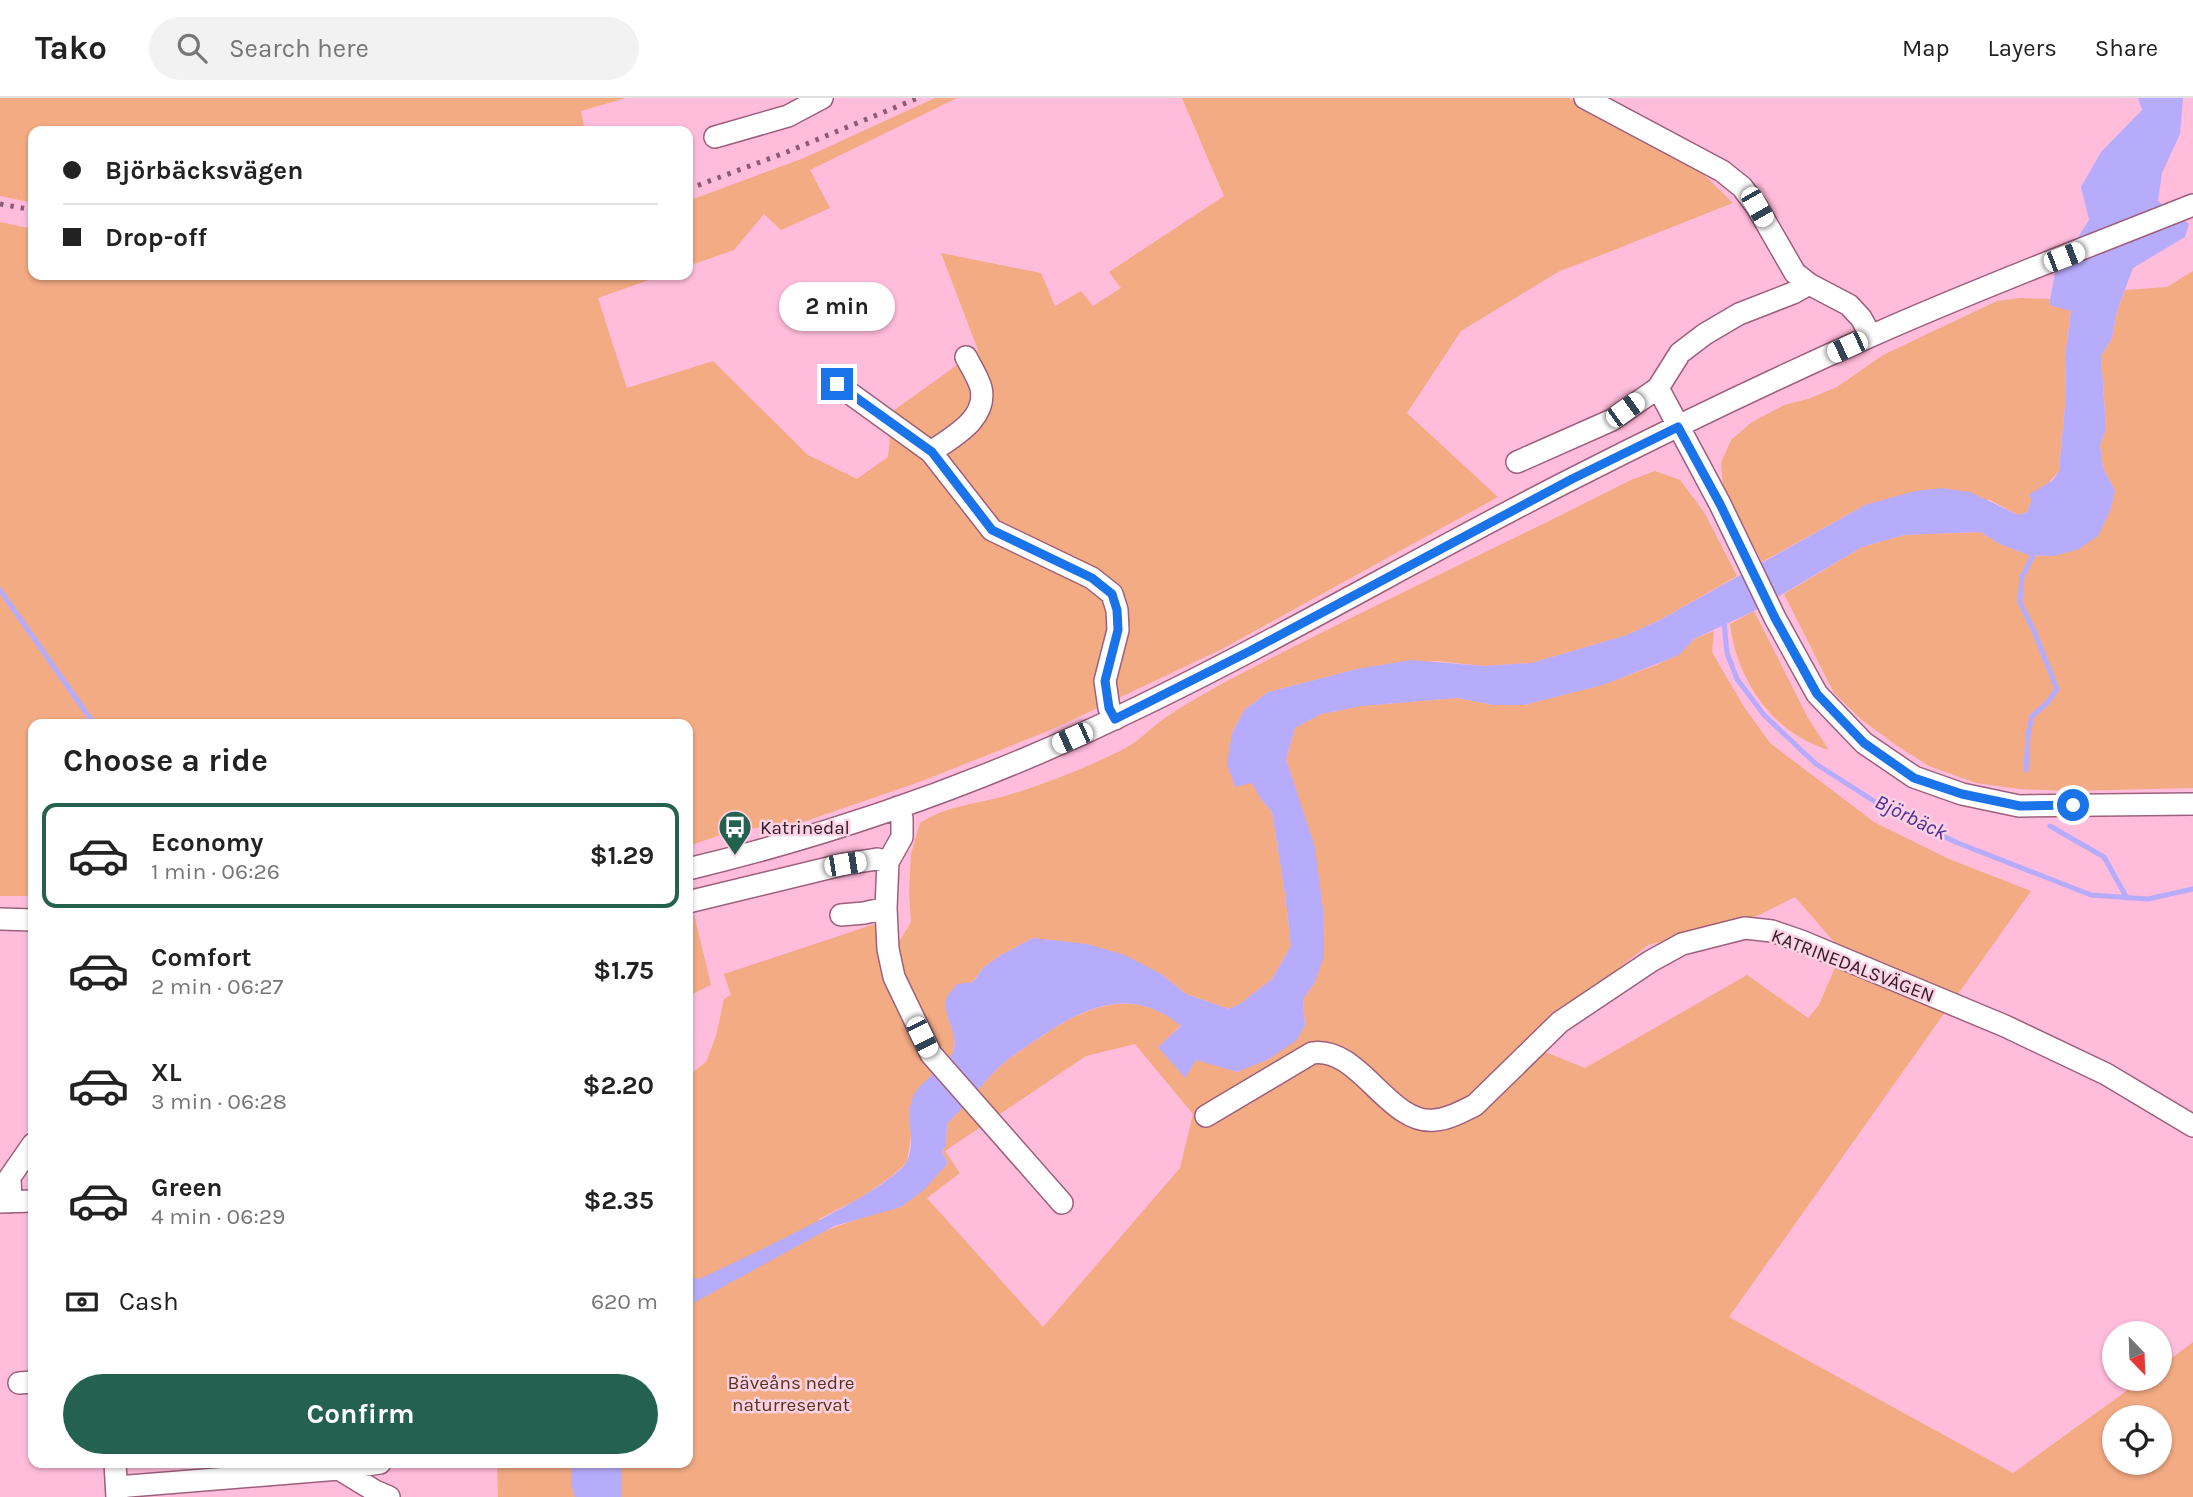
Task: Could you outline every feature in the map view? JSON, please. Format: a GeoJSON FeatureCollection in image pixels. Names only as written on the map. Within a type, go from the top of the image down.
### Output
{"type":"FeatureCollection","features":[{"type":"Feature","properties":{"kind":"street"},"geometry":{"type":"LineString","coordinates":[[715,137],[788,116],[822,98]]}},
{"type":"Feature","properties":{"kind":"street"},"geometry":{"type":"LineString","coordinates":[[1585,98],[1722,171],[1742,187],[1757,207],[1795,273],[1809,284],[1849,305],[1861,318],[1871,336]]}},
{"type":"Feature","properties":{"kind":"street"},"geometry":{"type":"LineString","coordinates":[[693,868],[824,832],[1032,756],[1115,719],[1250,651],[1572,479],[1678,427],[1871,336],[2192,206]]}},
{"type":"Feature","properties":{"kind":"street"},"geometry":{"type":"LineString","coordinates":[[1517,462],[1612,420],[1658,388],[1680,353],[1705,334],[1739,314],[1809,284]]}},
{"type":"Feature","properties":{"kind":"street"},"geometry":{"type":"LineString","coordinates":[[932,452],[974,420],[980,404],[982,391],[966,357]]}},
{"type":"Feature","properties":{"kind":"street"},"geometry":{"type":"LineString","coordinates":[[837,384],[932,452],[992,530],[1092,578],[1112,594],[1117,610],[1118,630],[1105,681],[1109,708],[1115,719]]}},
{"type":"Feature","properties":{"kind":"street"},"geometry":{"type":"LineString","coordinates":[[1658,388],[1749,562],[1775,618],[1817,694],[1864,743],[1914,778],[1962,794],[2020,806],[2193,804]]}},
{"type":"Feature","properties":{"kind":"street"},"geometry":{"type":"LineString","coordinates":[[898,807],[902,818],[902,837],[888,862],[886,908],[888,949],[894,977],[931,1054],[1062,1203]]}},
{"type":"Feature","properties":{"kind":"street"},"geometry":{"type":"LineString","coordinates":[[693,901],[845,864],[877,859],[888,862]]}},
{"type":"Feature","properties":{"kind":"street"},"geometry":{"type":"LineString","coordinates":[[841,915],[886,908]]}},
{"type":"Feature","properties":{"kind":"street"},"geometry":{"type":"LineString","coordinates":[[0,919],[28,920]]}},
{"type":"Feature","properties":{"kind":"street","name":"KATRINEDALSVÄGEN"},"geometry":{"type":"LineString","coordinates":[[1206,1116],[1312,1053],[1322,1052],[1338,1057],[1411,1117],[1434,1121],[1461,1113],[1475,1105],[1560,1022],[1651,961],[1682,944],[1745,928],[1772,931],[1801,941],[2005,1026],[2106,1074],[2193,1126]]}},
{"type":"Feature","properties":{"kind":"street"},"geometry":{"type":"LineString","coordinates":[[28,1151],[10,1177],[6,1202],[28,1201]]}},
{"type":"Feature","properties":{"kind":"street"},"geometry":{"type":"LineString","coordinates":[[115,1468],[117,1492],[244,1470],[346,1468]]}},
{"type":"Feature","properties":{"kind":"street"},"geometry":{"type":"LineString","coordinates":[[339,1469],[389,1497]]}},
{"type":"Feature","properties":{"kind":"green space"},"geometry":{"type":"Polygon","coordinates":[[[0,98],[626,98],[581,111],[584,126],[28,126],[28,202],[0,196],[0,98]]]}},
{"type":"Feature","properties":{"kind":"green space"},"geometry":{"type":"Polygon","coordinates":[[[935,98],[957,98],[810,170],[830,208],[781,230],[764,214],[734,250],[693,264],[693,199],[804,158],[935,98]]]}},
{"type":"Feature","properties":{"kind":"green space"},"geometry":{"type":"Polygon","coordinates":[[[1182,98],[1569,98],[1697,168],[1733,203],[1558,272],[1461,331],[1407,413],[1498,497],[1222,649],[1053,729],[922,781],[803,822],[733,831],[693,844],[693,719],[28,719],[28,896],[0,896],[0,222],[28,228],[28,280],[649,280],[598,298],[627,388],[713,361],[808,455],[857,479],[888,457],[893,411],[978,350],[941,253],[1041,273],[1055,306],[1081,291],[1093,306],[1121,288],[1109,272],[1224,196],[1182,98]]]}},
{"type":"Feature","properties":{"kind":"green space"},"geometry":{"type":"Polygon","coordinates":[[[2193,271],[2193,788],[2066,791],[2019,789],[1976,783],[1929,766],[1862,720],[1834,693],[1784,594],[1862,547],[1904,535],[1980,532],[2000,544],[2028,555],[2053,556],[2115,491],[2103,468],[2100,446],[2106,427],[2101,356],[2112,338],[2117,311],[2125,290],[2167,287],[2193,271]]]}},
{"type":"Feature","properties":{"kind":"green space"},"geometry":{"type":"Polygon","coordinates":[[[2050,299],[2049,305],[2071,310],[2065,357],[2066,395],[2059,471],[2031,502],[2027,512],[2018,515],[1990,500],[1865,505],[1762,562],[1723,485],[1721,463],[1731,440],[1752,422],[1784,405],[1837,387],[1883,355],[1997,301],[2050,299]]]}},
{"type":"Feature","properties":{"kind":"green space","name":"Bäveåns nedre naturreservat"},"geometry":{"type":"Polygon","coordinates":[[[1655,471],[1680,480],[1704,512],[1737,576],[1660,620],[1627,635],[1531,663],[1484,666],[1436,661],[1357,669],[1268,692],[1244,710],[1232,733],[1252,782],[1272,812],[1291,946],[1272,979],[1229,1009],[1186,994],[1161,974],[1087,944],[1033,938],[999,956],[983,968],[947,1016],[955,1036],[953,1053],[938,1070],[911,1135],[907,1162],[862,1197],[819,1219],[824,1231],[901,1207],[924,1189],[948,1163],[942,1152],[946,1145],[947,1124],[988,1078],[1033,1042],[1087,1011],[1124,1004],[1143,1006],[1162,1013],[1181,1025],[1159,1047],[1237,1072],[1305,1026],[1303,999],[1315,982],[1297,794],[1286,759],[1295,728],[1321,714],[1362,706],[1457,698],[1493,705],[1524,705],[1605,684],[1656,665],[1679,654],[1694,639],[1714,631],[1712,652],[1744,707],[1770,743],[1874,822],[1949,859],[2031,891],[1729,1317],[2013,1473],[2102,1409],[2102,1475],[2172,1475],[2172,1405],[2107,1405],[2126,1391],[2172,1391],[2172,1358],[2193,1342],[2193,1497],[498,1497],[497,1468],[693,1468],[693,1072],[706,1062],[716,1036],[724,999],[731,995],[724,974],[875,924],[880,952],[896,947],[911,922],[911,854],[920,823],[951,809],[1048,782],[1118,752],[1173,712],[1332,627],[1631,480],[1655,471]],[[1795,897],[1757,916],[1648,945],[1560,1015],[1535,1048],[1585,1068],[1747,975],[1808,1018],[1819,1005],[1842,951],[1795,897]],[[1135,1044],[1086,1056],[945,1151],[960,1173],[927,1198],[1043,1327],[1180,1168],[1193,1114],[1135,1044]]]}},
{"type":"Feature","properties":{"kind":"green space"},"geometry":{"type":"Polygon","coordinates":[[[1754,611],[1808,718],[1829,750],[1809,742],[1775,718],[1750,684],[1734,645],[1730,624],[1754,611]]]}},
{"type":"Feature","properties":{"kind":"green space"},"geometry":{"type":"Polygon","coordinates":[[[693,910],[711,985],[693,994],[693,910]]]}},
{"type":"Feature","properties":{"kind":"shaded area"},"geometry":{"type":"Polygon","coordinates":[[[2138,98],[2183,98],[2180,134],[2162,173],[2158,201],[2189,224],[2185,237],[2133,268],[2117,311],[2112,338],[2101,356],[2106,428],[2100,446],[2103,468],[2115,491],[2110,511],[2098,536],[2079,549],[2054,556],[2028,555],[2000,544],[1980,532],[1904,535],[1862,547],[1754,611],[1694,639],[1679,655],[1606,684],[1524,705],[1493,705],[1457,698],[1362,706],[1321,714],[1295,728],[1286,759],[1315,847],[1323,910],[1324,956],[1315,982],[1303,999],[1305,1026],[1296,1041],[1267,1060],[1237,1072],[1196,1060],[1185,1078],[1158,1047],[1181,1026],[1162,1013],[1124,1003],[1087,1011],[1051,1030],[994,1072],[947,1124],[946,1145],[942,1152],[948,1163],[925,1189],[901,1207],[834,1226],[693,1303],[693,1278],[699,1279],[777,1242],[845,1207],[896,1174],[910,1153],[910,1113],[913,1097],[921,1085],[952,1054],[954,1040],[946,1011],[947,997],[957,984],[973,982],[983,968],[999,956],[1033,938],[1087,944],[1125,955],[1161,974],[1186,994],[1229,1009],[1272,979],[1291,946],[1272,812],[1252,783],[1235,787],[1227,764],[1232,733],[1244,710],[1268,692],[1357,669],[1411,660],[1484,666],[1531,663],[1627,635],[1660,620],[1865,505],[1915,491],[1941,488],[1970,492],[2018,515],[2027,512],[2031,502],[2030,494],[2053,480],[2059,471],[2066,395],[2065,357],[2071,311],[2049,305],[2055,273],[2089,220],[2081,187],[2101,152],[2142,110],[2138,98]]]}},
{"type":"Feature","properties":{"kind":"shaded area"},"geometry":{"type":"Polygon","coordinates":[[[571,1468],[621,1468],[622,1497],[575,1497],[571,1484],[571,1468]]]}},
{"type":"Feature","properties":{"kind":"waterway"},"geometry":{"type":"LineString","coordinates":[[2026,770],[2032,716],[2048,702],[2057,689],[2020,602],[2022,577],[2036,550]]}},
{"type":"Feature","properties":{"kind":"waterway"},"geometry":{"type":"LineString","coordinates":[[0,590],[90,719]]}},
{"type":"Feature","properties":{"kind":"waterway","name":"Björbäck"},"geometry":{"type":"LineString","coordinates":[[1724,621],[1727,653],[1737,679],[1764,715],[1816,764],[1891,812],[1958,843],[2091,895],[2148,899],[2193,889]]}},
{"type":"Feature","properties":{"kind":"waterway"},"geometry":{"type":"LineString","coordinates":[[2050,826],[2104,857],[2127,898]]}},
{"type":"Feature","properties":{"kind":"railway"},"geometry":{"type":"LineString","coordinates":[[693,187],[918,98]]}},
{"type":"Feature","properties":{"kind":"railway"},"geometry":{"type":"LineString","coordinates":[[0,204],[28,209]]}},
{"type":"Feature","properties":{"kind":"place","name":"Katrinedal"},"geometry":{"type":"Point","coordinates":[735,857]}},
{"type":"Feature","properties":{"kind":"route"},"geometry":{"type":"LineString","coordinates":[[837,384],[932,452],[992,530],[1092,578],[1112,594],[1117,610],[1118,630],[1105,681],[1109,708],[1115,719],[1250,651],[1572,479],[1678,427],[1720,504],[1775,618],[1817,694],[1864,743],[1914,778],[1962,794],[2020,806],[2073,805]]}}]}
